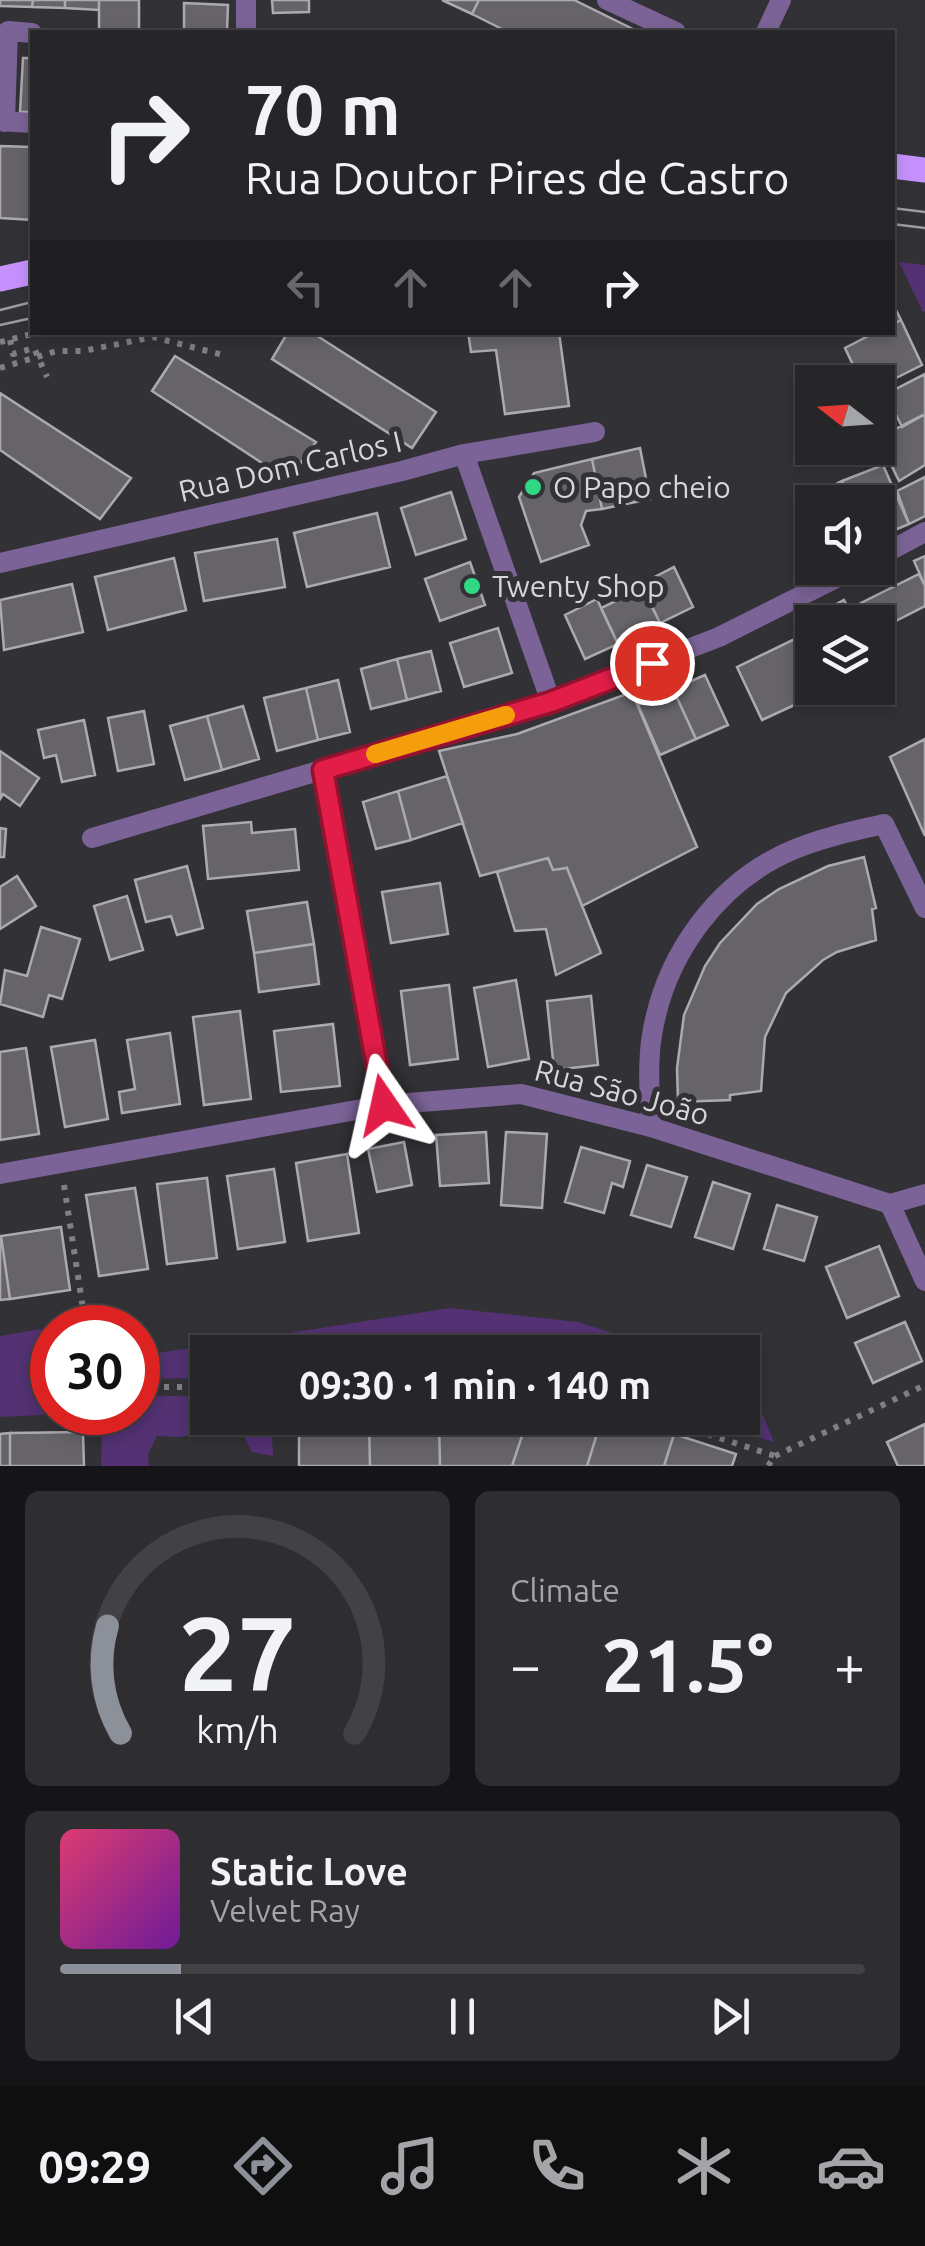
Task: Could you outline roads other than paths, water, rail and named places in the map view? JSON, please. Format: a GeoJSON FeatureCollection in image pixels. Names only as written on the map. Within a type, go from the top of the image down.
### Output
{"type":"FeatureCollection","features":[{"type":"Feature","properties":{"kind":"main road"},"geometry":{"type":"LineString","coordinates":[[895,166],[925,170]]}},
{"type":"Feature","properties":{"kind":"main road"},"geometry":{"type":"LineString","coordinates":[[0,279],[30,272]]}},
{"type":"Feature","properties":{"kind":"street"},"geometry":{"type":"LineString","coordinates":[[246,0],[246,30]]}},
{"type":"Feature","properties":{"kind":"street"},"geometry":{"type":"LineString","coordinates":[[607,0],[672,30]]}},
{"type":"Feature","properties":{"kind":"street"},"geometry":{"type":"LineString","coordinates":[[767,30],[781,0]]}},
{"type":"Feature","properties":{"kind":"street"},"geometry":{"type":"LineString","coordinates":[[30,32],[8,31],[2,122],[30,123]]}},
{"type":"Feature","properties":{"kind":"street","name":"Rua Dom Carlos I"},"geometry":{"type":"LineString","coordinates":[[0,563],[402,472],[464,454],[595,432]]}},
{"type":"Feature","properties":{"kind":"street"},"geometry":{"type":"LineString","coordinates":[[464,454],[551,702]]}},
{"type":"Feature","properties":{"kind":"street"},"geometry":{"type":"LineString","coordinates":[[895,547],[925,532]]}},
{"type":"Feature","properties":{"kind":"street"},"geometry":{"type":"LineString","coordinates":[[92,838],[551,702],[719,637],[822,585]]}},
{"type":"Feature","properties":{"kind":"street"},"geometry":{"type":"LineString","coordinates":[[323,770],[384,1105]]}},
{"type":"Feature","properties":{"kind":"street"},"geometry":{"type":"LineString","coordinates":[[651,1127],[651,1037],[667,979],[697,926],[740,882],[791,850],[884,824],[925,908]]}},
{"type":"Feature","properties":{"kind":"street","name":"Rua São João"},"geometry":{"type":"LineString","coordinates":[[0,1174],[384,1105],[522,1094],[651,1127],[890,1204]]}},
{"type":"Feature","properties":{"kind":"street"},"geometry":{"type":"LineString","coordinates":[[925,1194],[890,1204],[925,1281]]}},
{"type":"Feature","properties":{"kind":"tram line"},"geometry":{"type":"LineString","coordinates":[[895,208],[925,212]]}},
{"type":"Feature","properties":{"kind":"tram line"},"geometry":{"type":"LineString","coordinates":[[895,224],[925,228]]}},
{"type":"Feature","properties":{"kind":"tram line"},"geometry":{"type":"LineString","coordinates":[[0,310],[30,302]]}},
{"type":"Feature","properties":{"kind":"tram line"},"geometry":{"type":"LineString","coordinates":[[0,325],[30,318]]}},
{"type":"Feature","properties":{"kind":"place","name":"O Papo cheio"},"geometry":{"type":"Point","coordinates":[533,487]}},
{"type":"Feature","properties":{"kind":"place","name":"Twenty Shop"},"geometry":{"type":"Point","coordinates":[472,586]}}]}
